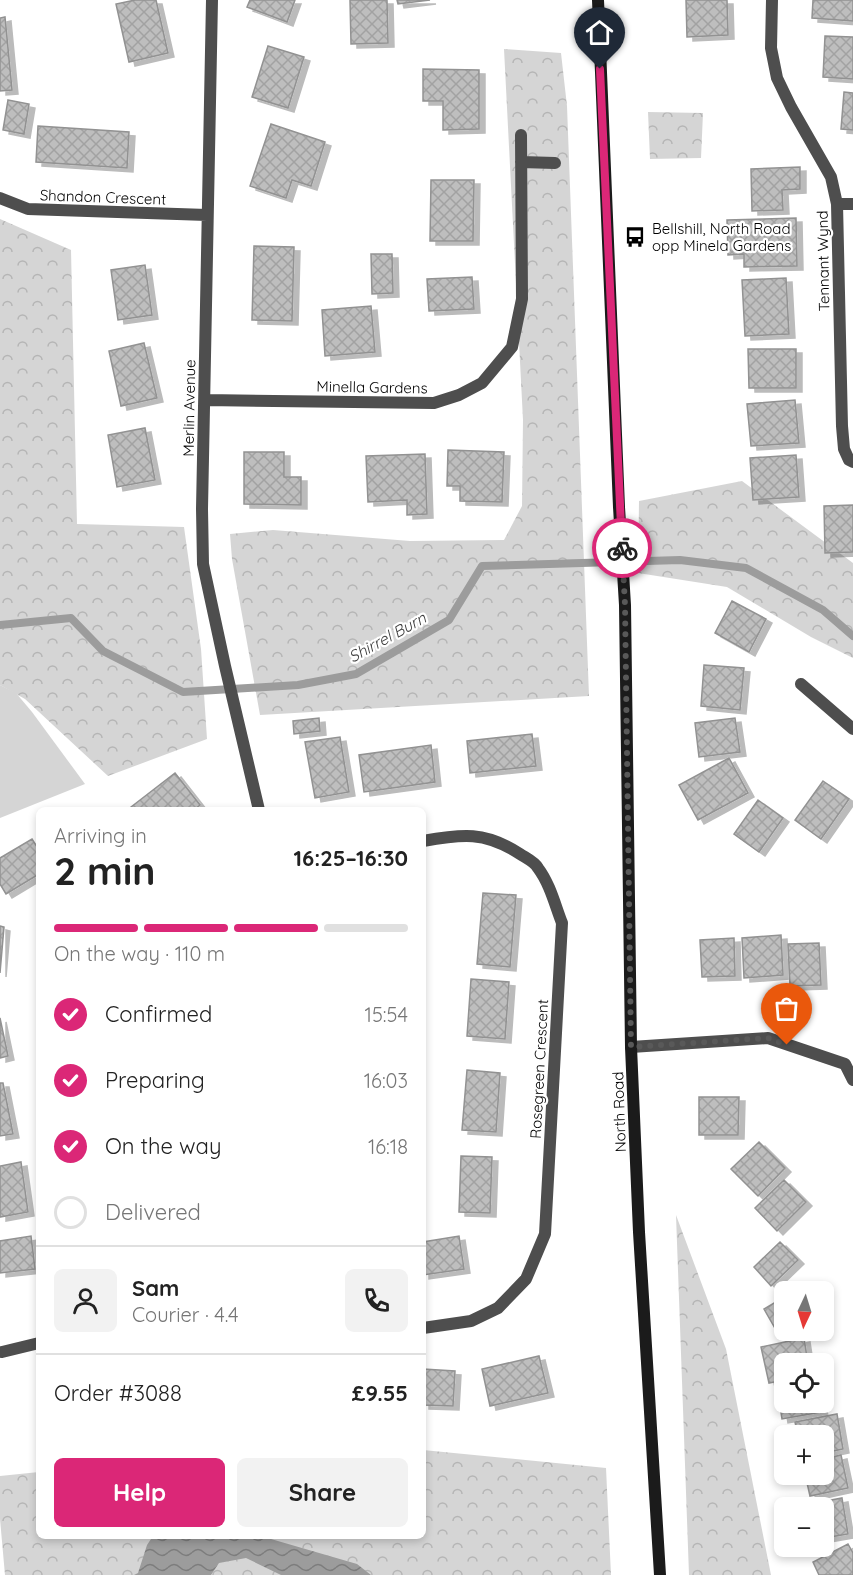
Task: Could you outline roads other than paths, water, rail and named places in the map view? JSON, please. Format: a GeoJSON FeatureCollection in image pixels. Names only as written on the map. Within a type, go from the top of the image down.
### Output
{"type":"FeatureCollection","features":[{"type":"Feature","properties":{"kind":"main road","name":"North Road"},"geometry":{"type":"LineString","coordinates":[[598,0],[625,605],[631,1047],[639,1232],[660,1575]]}},
{"type":"Feature","properties":{"kind":"street","name":"Merlin Avenue"},"geometry":{"type":"LineString","coordinates":[[212,0],[202,508],[203,564],[258,807]]}},
{"type":"Feature","properties":{"kind":"street","name":"Tennant Wynd"},"geometry":{"type":"LineString","coordinates":[[772,0],[771,48],[777,78],[831,177],[837,204],[842,426],[844,449],[849,460],[853,462]]}},
{"type":"Feature","properties":{"kind":"street","name":"Minella Gardens"},"geometry":{"type":"LineString","coordinates":[[205,400],[434,404],[482,383],[512,347],[522,299],[521,135]]}},
{"type":"Feature","properties":{"kind":"street"},"geometry":{"type":"LineString","coordinates":[[521,162],[555,163]]}},
{"type":"Feature","properties":{"kind":"street","name":"Shandon Crescent"},"geometry":{"type":"LineString","coordinates":[[0,198],[28,209],[207,215]]}},
{"type":"Feature","properties":{"kind":"street"},"geometry":{"type":"LineString","coordinates":[[837,204],[853,204]]}},
{"type":"Feature","properties":{"kind":"street"},"geometry":{"type":"LineString","coordinates":[[801,684],[853,729]]}},
{"type":"Feature","properties":{"kind":"street","name":"Rosegreen Crescent"},"geometry":{"type":"LineString","coordinates":[[426,840],[453,835],[481,836],[505,845],[538,866],[562,923],[545,1234],[526,1280],[498,1308],[471,1321],[426,1328]]}},
{"type":"Feature","properties":{"kind":"street"},"geometry":{"type":"LineString","coordinates":[[631,1047],[768,1038],[849,1063],[853,1080]]}},
{"type":"Feature","properties":{"kind":"street"},"geometry":{"type":"LineString","coordinates":[[2,1352],[36,1344]]}},
{"type":"Feature","properties":{"kind":"water"},"geometry":{"type":"Polygon","coordinates":[[[151,1539],[271,1539],[357,1564],[371,1575],[281,1575],[246,1558],[219,1563],[211,1575],[134,1575],[138,1573],[151,1539]]]}},
{"type":"Feature","properties":{"kind":"waterway","name":"Shirrel Burn"},"geometry":{"type":"LineString","coordinates":[[0,625],[71,618],[103,651],[183,692],[298,685],[356,674],[449,620],[482,566],[680,560],[746,568],[823,610],[853,636]]}},
{"type":"Feature","properties":{"kind":"place","name":"Bellshill, North Road opp Minela Gardens"},"geometry":{"type":"Point","coordinates":[635,237]}}]}
